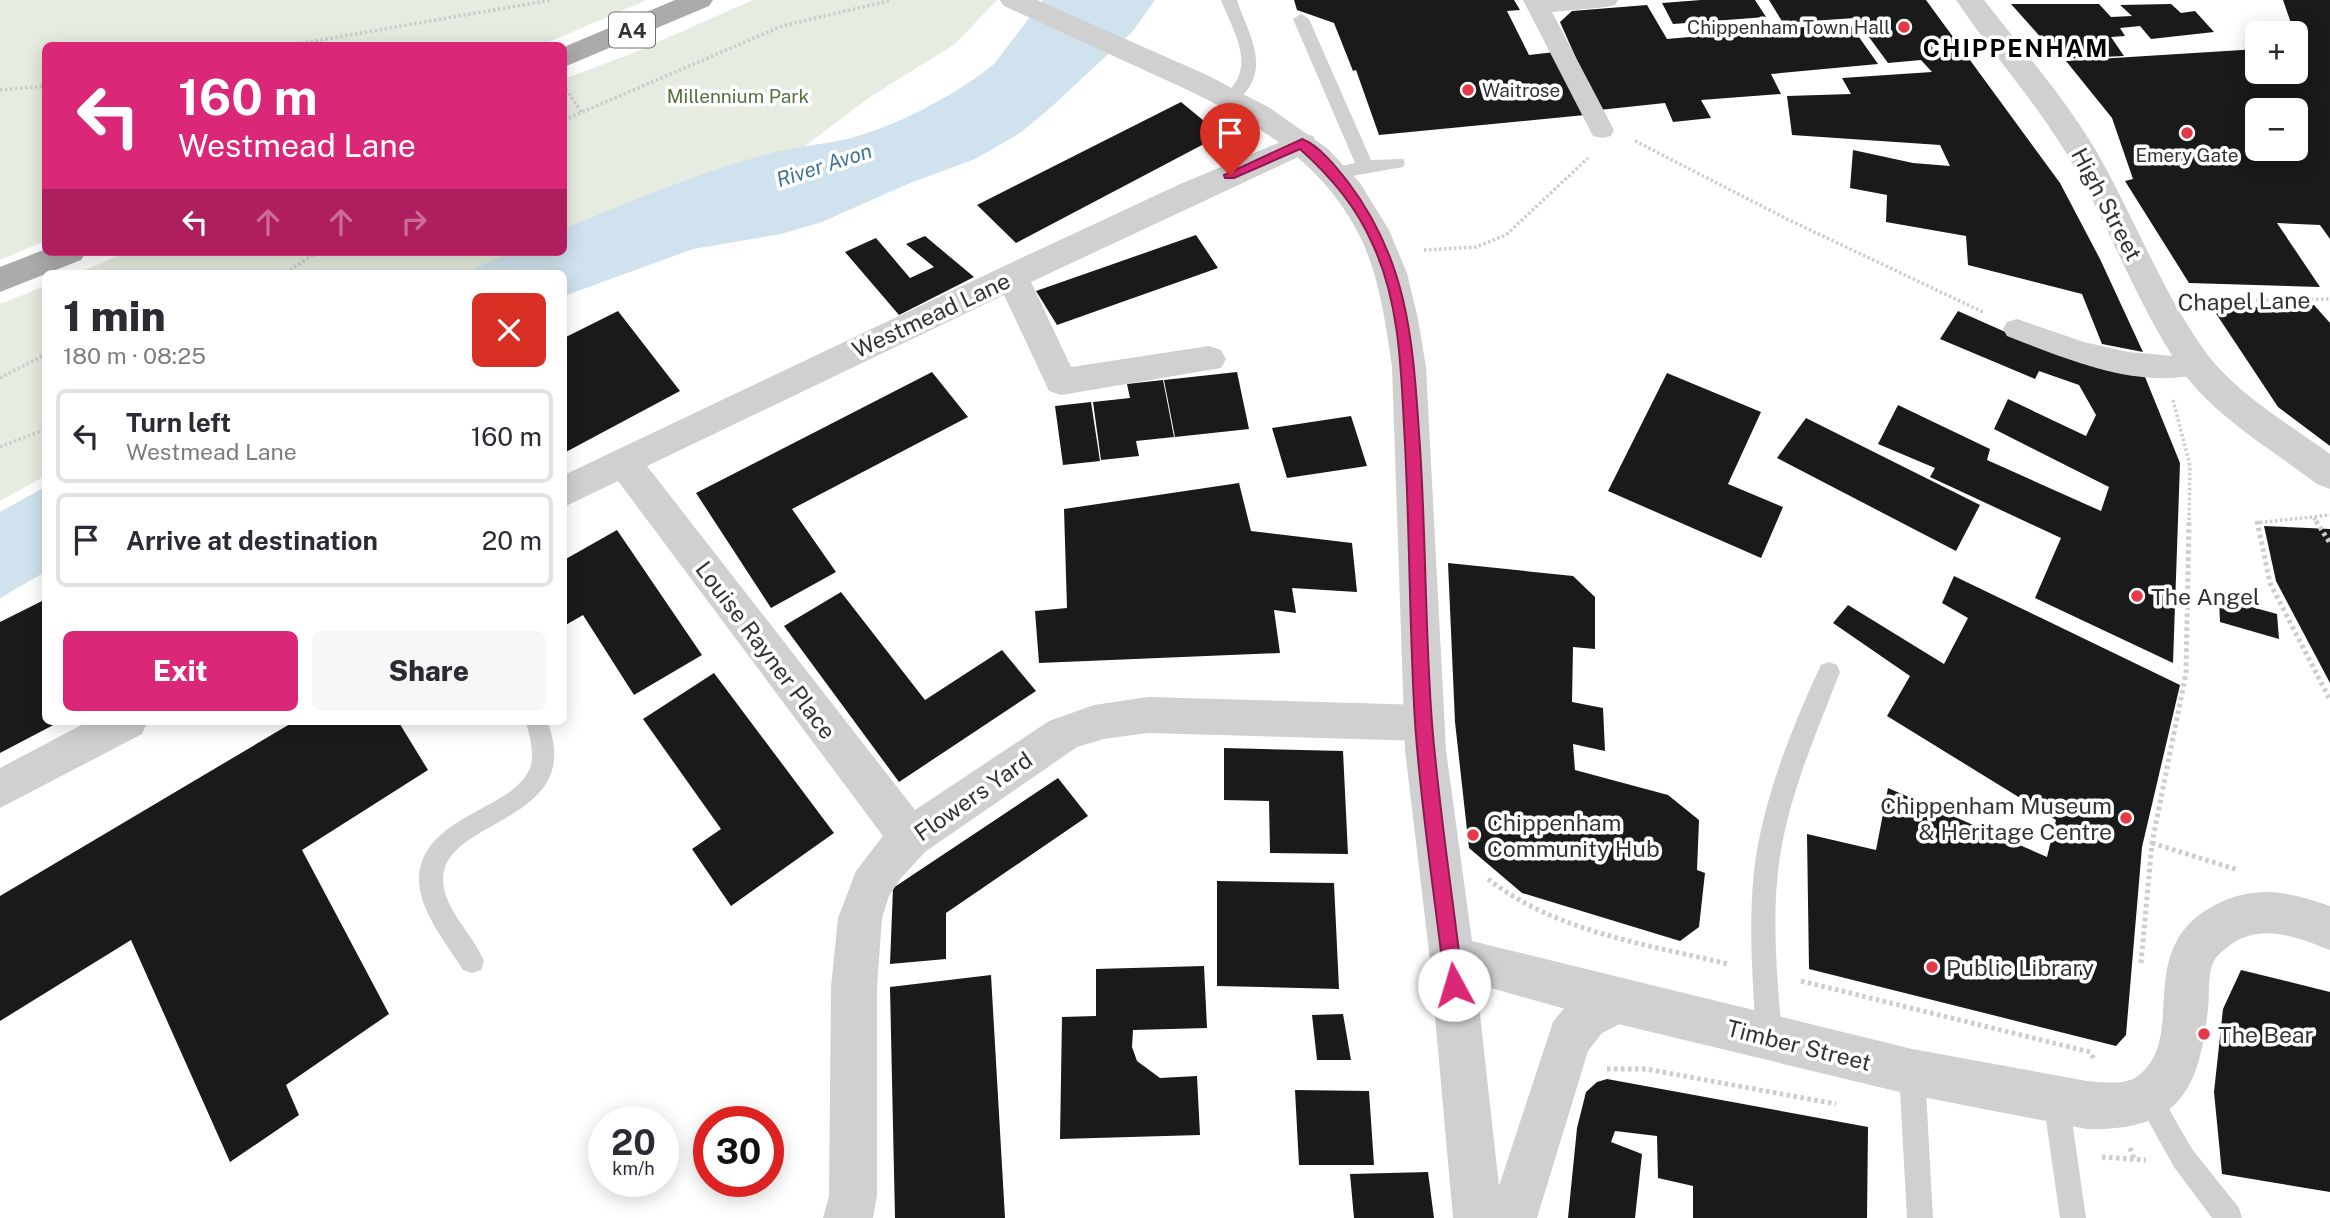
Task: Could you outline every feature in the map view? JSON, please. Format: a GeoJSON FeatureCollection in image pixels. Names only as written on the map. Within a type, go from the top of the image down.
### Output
{"type":"FeatureCollection","features":[{"type":"Feature","properties":{"kind":"main road","name":"A4"},"geometry":{"type":"LineString","coordinates":[[567,57],[699,0]]}},
{"type":"Feature","properties":{"kind":"main road"},"geometry":{"type":"LineString","coordinates":[[0,280],[60,256]]}},
{"type":"Feature","properties":{"kind":"street"},"geometry":{"type":"LineString","coordinates":[[1014,0],[1231,98],[1302,144],[1350,170],[1357,203],[1380,245],[1393,284],[1406,345],[1414,465],[1424,723],[1478,1218]]}},
{"type":"Feature","properties":{"kind":"street"},"geometry":{"type":"LineString","coordinates":[[1598,134],[1535,3],[1607,0]]}},
{"type":"Feature","properties":{"kind":"street","name":"High Street"},"geometry":{"type":"LineString","coordinates":[[1970,0],[2050,105],[2081,152],[2158,302],[2196,364],[2241,407],[2330,474]]}},
{"type":"Feature","properties":{"kind":"street","name":"Westmead Lane"},"geometry":{"type":"LineString","coordinates":[[567,490],[623,461],[1012,276],[1189,193],[1302,144]]}},
{"type":"Feature","properties":{"kind":"street"},"geometry":{"type":"LineString","coordinates":[[1012,276],[1061,382],[1209,359]]}},
{"type":"Feature","properties":{"kind":"street"},"geometry":{"type":"LineString","coordinates":[[2017,329],[2090,352],[2163,368],[2196,364]]}},
{"type":"Feature","properties":{"kind":"street","name":"Louise Rayner Place"},"geometry":{"type":"LineString","coordinates":[[623,461],[910,838]]}},
{"type":"Feature","properties":{"kind":"street","name":"Flowers Yard"},"geometry":{"type":"LineString","coordinates":[[848,1218],[853,1196],[854,987],[860,918],[871,886],[886,863],[910,838],[1063,734],[1088,723],[1113,717],[1148,715],[1424,723]]}},
{"type":"Feature","properties":{"kind":"street"},"geometry":{"type":"LineString","coordinates":[[0,789],[120,725]]}},
{"type":"Feature","properties":{"kind":"street"},"geometry":{"type":"LineString","coordinates":[[2132,1102],[2162,1088],[2178,1060],[2192,956],[2214,930],[2243,915],[2267,910],[2295,915],[2330,928]]}},
{"type":"Feature","properties":{"kind":"street","name":"Timber Street"},"geometry":{"type":"LineString","coordinates":[[1451,960],[1491,966],[1618,1001],[1912,1072],[2056,1099],[2132,1102]]}},
{"type":"Feature","properties":{"kind":"street"},"geometry":{"type":"LineString","coordinates":[[1510,1218],[1518,1204],[1569,1038],[1586,1017],[1618,1001]]}},
{"type":"Feature","properties":{"kind":"lane"},"geometry":{"type":"LineString","coordinates":[[1229,0],[1252,68],[1245,85],[1231,98]]}},
{"type":"Feature","properties":{"kind":"lane"},"geometry":{"type":"LineString","coordinates":[[1301,19],[1350,170],[1397,163]]}},
{"type":"Feature","properties":{"kind":"lane"},"geometry":{"type":"LineString","coordinates":[[1769,1037],[1765,973],[1768,859],[1781,799],[1829,673]]}},
{"type":"Feature","properties":{"kind":"lane"},"geometry":{"type":"LineString","coordinates":[[472,961],[443,914],[430,877],[436,860],[448,842],[526,790],[542,770],[541,731],[538,725]]}},
{"type":"Feature","properties":{"kind":"lane"},"geometry":{"type":"LineString","coordinates":[[1912,1072],[1920,1218]]}},
{"type":"Feature","properties":{"kind":"lane"},"geometry":{"type":"LineString","coordinates":[[2056,1099],[2073,1218]]}},
{"type":"Feature","properties":{"kind":"lane"},"geometry":{"type":"LineString","coordinates":[[2132,1102],[2183,1158],[2229,1218]]}},
{"type":"Feature","properties":{"kind":"path"},"geometry":{"type":"LineString","coordinates":[[309,42],[551,0]]}},
{"type":"Feature","properties":{"kind":"path"},"geometry":{"type":"LineString","coordinates":[[567,119],[669,78],[784,26],[863,10],[892,0]]}},
{"type":"Feature","properties":{"kind":"path"},"geometry":{"type":"LineString","coordinates":[[0,90],[42,86]]}},
{"type":"Feature","properties":{"kind":"path"},"geometry":{"type":"LineString","coordinates":[[567,90],[582,113]]}},
{"type":"Feature","properties":{"kind":"path"},"geometry":{"type":"LineString","coordinates":[[1422,250],[1481,248],[1506,235],[1598,134],[1776,214],[2017,329]]}},
{"type":"Feature","properties":{"kind":"path"},"geometry":{"type":"LineString","coordinates":[[290,270],[311,256]]}},
{"type":"Feature","properties":{"kind":"path","name":"Chapel Lane"},"geometry":{"type":"LineString","coordinates":[[2158,302],[2330,299]]}},
{"type":"Feature","properties":{"kind":"path"},"geometry":{"type":"LineString","coordinates":[[0,378],[42,356]]}},
{"type":"Feature","properties":{"kind":"path"},"geometry":{"type":"LineString","coordinates":[[2141,967],[2152,843],[2186,673],[2190,466],[2163,368]]}},
{"type":"Feature","properties":{"kind":"path"},"geometry":{"type":"LineString","coordinates":[[0,447],[42,431]]}},
{"type":"Feature","properties":{"kind":"path"},"geometry":{"type":"LineString","coordinates":[[2330,515],[2314,519],[2255,521],[2270,583],[2330,700]]}},
{"type":"Feature","properties":{"kind":"path"},"geometry":{"type":"LineString","coordinates":[[2314,519],[2330,543]]}},
{"type":"Feature","properties":{"kind":"path"},"geometry":{"type":"LineString","coordinates":[[1486,878],[1519,903],[1547,915],[1626,938],[2099,1054]]}},
{"type":"Feature","properties":{"kind":"path"},"geometry":{"type":"LineString","coordinates":[[2090,1052],[2132,1102],[2135,1161]]}},
{"type":"Feature","properties":{"kind":"path"},"geometry":{"type":"LineString","coordinates":[[1598,1074],[1609,1068],[1646,1069],[1847,1106]]}},
{"type":"Feature","properties":{"kind":"path"},"geometry":{"type":"LineString","coordinates":[[2063,1152],[2135,1161],[2158,1160]]}},
{"type":"Feature","properties":{"kind":"green space"},"geometry":{"type":"Polygon","coordinates":[[[0,0],[647,0],[549,42],[42,42],[42,242],[0,260],[0,0]]]}},
{"type":"Feature","properties":{"kind":"green space","name":"Millennium Park"},"geometry":{"type":"Polygon","coordinates":[[[753,0],[997,0],[955,44],[870,97],[776,168],[567,235],[567,78],[633,53],[753,0]]]}},
{"type":"Feature","properties":{"kind":"green space"},"geometry":{"type":"Polygon","coordinates":[[[118,256],[510,256],[472,270],[84,270],[118,256]]]}},
{"type":"Feature","properties":{"kind":"green space"},"geometry":{"type":"Polygon","coordinates":[[[42,287],[42,478],[0,501],[0,304],[42,287]]]}},
{"type":"Feature","properties":{"kind":"water","name":"River Avon"},"geometry":{"type":"Polygon","coordinates":[[[1043,0],[1155,0],[1133,31],[1020,133],[975,159],[910,183],[822,222],[781,234],[693,249],[567,295],[567,270],[472,270],[502,256],[567,256],[567,228],[738,163],[774,152],[847,139],[885,127],[924,109],[994,64],[1043,0]]]}},
{"type":"Feature","properties":{"kind":"water"},"geometry":{"type":"Polygon","coordinates":[[[42,489],[42,574],[0,598],[0,512],[42,489]]]}},
{"type":"Feature","properties":{"kind":"building"},"geometry":{"type":"Polygon","coordinates":[[[1294,0],[1514,0],[1520,10],[1507,11],[1529,55],[1555,52],[1585,115],[1379,135],[1356,70],[1353,71],[1334,23],[1297,10],[1294,0]]]}},
{"type":"Feature","properties":{"kind":"building"},"geometry":{"type":"Polygon","coordinates":[[[1755,0],[1766,17],[1673,24],[1662,3],[1755,0]]]}},
{"type":"Feature","properties":{"kind":"building"},"geometry":{"type":"Polygon","coordinates":[[[1769,0],[1926,0],[2060,183],[2100,259],[2143,352],[2102,344],[2082,294],[1968,265],[1966,236],[1886,222],[1887,195],[1850,188],[1853,150],[1913,163],[1950,166],[1940,145],[1792,135],[1787,96],[1851,94],[1842,78],[1932,72],[1921,60],[1888,63],[1855,18],[1783,23],[1769,0]]]}},
{"type":"Feature","properties":{"kind":"building","name":"Emery Gate"},"geometry":{"type":"Polygon","coordinates":[[[2283,0],[2330,0],[2330,239],[2320,225],[2277,223],[2320,287],[2189,283],[2125,181],[2133,179],[2112,118],[2066,61],[2245,50],[2245,84],[2308,84],[2308,21],[2290,21],[2283,0]]]}},
{"type":"Feature","properties":{"kind":"building"},"geometry":{"type":"Polygon","coordinates":[[[2011,4],[2099,4],[2111,17],[2132,16],[2120,5],[2171,4],[2181,13],[2195,11],[2214,32],[2151,39],[2140,26],[2120,28],[2125,36],[2111,37],[2124,56],[2060,59],[2011,4]]]}},
{"type":"Feature","properties":{"kind":"building"},"geometry":{"type":"Polygon","coordinates":[[[1647,5],[1667,39],[1849,23],[1878,64],[1771,74],[1781,94],[1701,100],[1711,118],[1673,122],[1665,103],[1599,110],[1560,22],[1572,11],[1647,5]]]}},
{"type":"Feature","properties":{"kind":"building"},"geometry":{"type":"Polygon","coordinates":[[[1181,102],[1221,135],[1016,243],[977,205],[1181,102]]]}},
{"type":"Feature","properties":{"kind":"building"},"geometry":{"type":"Polygon","coordinates":[[[1196,235],[1218,268],[1057,325],[1036,291],[1196,235]]]}},
{"type":"Feature","properties":{"kind":"building"},"geometry":{"type":"Polygon","coordinates":[[[925,236],[974,277],[899,315],[845,252],[876,238],[910,278],[934,267],[906,244],[925,236]]]}},
{"type":"Feature","properties":{"kind":"building"},"geometry":{"type":"Polygon","coordinates":[[[2314,305],[2330,323],[2330,446],[2278,407],[2213,309],[2314,305]]]}},
{"type":"Feature","properties":{"kind":"building"},"geometry":{"type":"Polygon","coordinates":[[[618,311],[680,391],[567,451],[567,336],[618,311]]]}},
{"type":"Feature","properties":{"kind":"building"},"geometry":{"type":"Polygon","coordinates":[[[1958,311],[2019,338],[2143,372],[2180,463],[2173,663],[2035,598],[2061,538],[1930,477],[1935,468],[1878,444],[1898,405],[1990,449],[1987,460],[2101,511],[2109,487],[1994,429],[2008,399],[2086,436],[2096,415],[2079,385],[2039,371],[2035,379],[1940,339],[1958,311]]]}},
{"type":"Feature","properties":{"kind":"building"},"geometry":{"type":"Polygon","coordinates":[[[932,372],[968,417],[792,509],[836,572],[771,608],[696,493],[932,372]]]}},
{"type":"Feature","properties":{"kind":"building"},"geometry":{"type":"Polygon","coordinates":[[[1237,372],[1249,429],[1175,437],[1164,380],[1237,372]]]}},
{"type":"Feature","properties":{"kind":"building"},"geometry":{"type":"Polygon","coordinates":[[[1667,373],[1761,412],[1728,484],[1783,507],[1761,558],[1608,491],[1667,373]]]}},
{"type":"Feature","properties":{"kind":"building"},"geometry":{"type":"Polygon","coordinates":[[[1163,380],[1174,437],[1136,441],[1139,456],[1101,460],[1093,402],[1130,398],[1127,384],[1163,380]]]}},
{"type":"Feature","properties":{"kind":"building"},"geometry":{"type":"Polygon","coordinates":[[[1091,402],[1100,461],[1063,465],[1055,406],[1091,402]]]}},
{"type":"Feature","properties":{"kind":"building"},"geometry":{"type":"Polygon","coordinates":[[[1351,416],[1367,466],[1287,478],[1272,428],[1351,416]]]}},
{"type":"Feature","properties":{"kind":"building"},"geometry":{"type":"Polygon","coordinates":[[[1806,418],[1980,505],[1956,551],[1777,458],[1806,418]]]}},
{"type":"Feature","properties":{"kind":"building"},"geometry":{"type":"Polygon","coordinates":[[[1239,483],[1251,531],[1352,543],[1357,592],[1292,588],[1296,613],[1274,610],[1280,653],[1039,663],[1035,611],[1067,608],[1064,509],[1239,483]]]}},
{"type":"Feature","properties":{"kind":"building"},"geometry":{"type":"Polygon","coordinates":[[[2264,526],[2330,529],[2330,683],[2276,581],[2264,526]]]}},
{"type":"Feature","properties":{"kind":"building"},"geometry":{"type":"Polygon","coordinates":[[[617,530],[702,655],[634,695],[583,615],[567,624],[567,558],[617,530]]]}},
{"type":"Feature","properties":{"kind":"building"},"geometry":{"type":"Polygon","coordinates":[[[1448,563],[1573,576],[1595,597],[1595,649],[1573,647],[1572,702],[1603,708],[1605,751],[1573,744],[1575,770],[1668,795],[1699,820],[1697,870],[1705,873],[1699,927],[1680,941],[1522,893],[1469,848],[1455,722],[1448,563]]]}},
{"type":"Feature","properties":{"kind":"building"},"geometry":{"type":"Polygon","coordinates":[[[1954,576],[2180,685],[2142,847],[2126,1035],[2116,1046],[1809,969],[1807,834],[1876,850],[1888,788],[2047,857],[2056,820],[1887,716],[1910,676],[1833,623],[1848,605],[1944,664],[1968,618],[1942,603],[1954,576]]]}},
{"type":"Feature","properties":{"kind":"building"},"geometry":{"type":"Polygon","coordinates":[[[841,592],[925,700],[1002,650],[1036,691],[899,782],[784,626],[841,592]]]}},
{"type":"Feature","properties":{"kind":"building"},"geometry":{"type":"Polygon","coordinates":[[[2219,598],[2277,614],[2279,639],[2220,622],[2219,598]]]}},
{"type":"Feature","properties":{"kind":"building"},"geometry":{"type":"Polygon","coordinates":[[[42,601],[42,725],[53,725],[0,753],[0,622],[42,601]]]}},
{"type":"Feature","properties":{"kind":"building"},"geometry":{"type":"Polygon","coordinates":[[[714,673],[834,833],[731,906],[692,849],[721,829],[643,719],[714,673]]]}},
{"type":"Feature","properties":{"kind":"building"},"geometry":{"type":"Polygon","coordinates":[[[288,725],[400,725],[428,770],[302,850],[389,1014],[286,1085],[299,1115],[230,1162],[131,940],[0,1021],[0,896],[288,725]]]}},
{"type":"Feature","properties":{"kind":"building"},"geometry":{"type":"Polygon","coordinates":[[[1224,748],[1343,751],[1348,854],[1270,853],[1269,801],[1224,800],[1224,748]]]}},
{"type":"Feature","properties":{"kind":"building"},"geometry":{"type":"Polygon","coordinates":[[[1058,778],[1088,816],[946,913],[946,959],[890,964],[893,888],[1058,778]]]}},
{"type":"Feature","properties":{"kind":"building"},"geometry":{"type":"Polygon","coordinates":[[[1217,881],[1334,883],[1339,989],[1217,986],[1217,881]]]}},
{"type":"Feature","properties":{"kind":"building"},"geometry":{"type":"Polygon","coordinates":[[[1204,966],[1207,1028],[1133,1030],[1132,1047],[1137,1061],[1160,1078],[1197,1076],[1200,1135],[1060,1139],[1062,1017],[1096,1016],[1096,969],[1204,966]]]}},
{"type":"Feature","properties":{"kind":"building"},"geometry":{"type":"Polygon","coordinates":[[[2241,970],[2330,992],[2330,1192],[2222,1174],[2214,1092],[2223,1009],[2241,970]]]}},
{"type":"Feature","properties":{"kind":"building"},"geometry":{"type":"Polygon","coordinates":[[[991,975],[1005,1218],[895,1218],[890,987],[991,975]]]}},
{"type":"Feature","properties":{"kind":"building"},"geometry":{"type":"Polygon","coordinates":[[[1343,1014],[1351,1060],[1317,1060],[1312,1015],[1343,1014]]]}},
{"type":"Feature","properties":{"kind":"building"},"geometry":{"type":"Polygon","coordinates":[[[1607,1079],[1868,1127],[1867,1218],[1693,1218],[1693,1186],[1658,1178],[1657,1136],[1615,1131],[1611,1142],[1642,1154],[1635,1218],[1568,1218],[1577,1128],[1586,1092],[1597,1082],[1607,1079]]]}},
{"type":"Feature","properties":{"kind":"building"},"geometry":{"type":"Polygon","coordinates":[[[1295,1090],[1369,1091],[1374,1165],[1299,1165],[1295,1090]]]}},
{"type":"Feature","properties":{"kind":"building"},"geometry":{"type":"Polygon","coordinates":[[[1428,1172],[1434,1218],[1354,1218],[1350,1174],[1428,1172]]]}},
{"type":"Feature","properties":{"kind":"place","name":"Chippenham Town Hall"},"geometry":{"type":"Point","coordinates":[1904,27]}},
{"type":"Feature","properties":{"kind":"place","name":"Waitrose"},"geometry":{"type":"Point","coordinates":[1468,90]}},
{"type":"Feature","properties":{"kind":"place","name":"Emery Gate"},"geometry":{"type":"Point","coordinates":[2187,133]}},
{"type":"Feature","properties":{"kind":"place","name":"The Angel"},"geometry":{"type":"Point","coordinates":[2137,596]}},
{"type":"Feature","properties":{"kind":"place","name":"Chippenham Museum & Heritage Centre"},"geometry":{"type":"Point","coordinates":[2126,818]}},
{"type":"Feature","properties":{"kind":"place","name":"Chippenham Community Hub"},"geometry":{"type":"Point","coordinates":[1473,835]}},
{"type":"Feature","properties":{"kind":"place","name":"Public Library"},"geometry":{"type":"Point","coordinates":[1932,967]}},
{"type":"Feature","properties":{"kind":"place","name":"The Bear"},"geometry":{"type":"Point","coordinates":[2204,1034]}},
{"type":"Feature","properties":{"kind":"district","name":"CHIPPENHAM"},"geometry":{"type":"Point","coordinates":[2016,48]}},
{"type":"Feature","properties":{"kind":"route"},"geometry":{"type":"LineString","coordinates":[[1230,175],[1302,144],[1335,173],[1357,203],[1380,245],[1393,284],[1406,345],[1415,478],[1424,723],[1454,985]]}}]}
